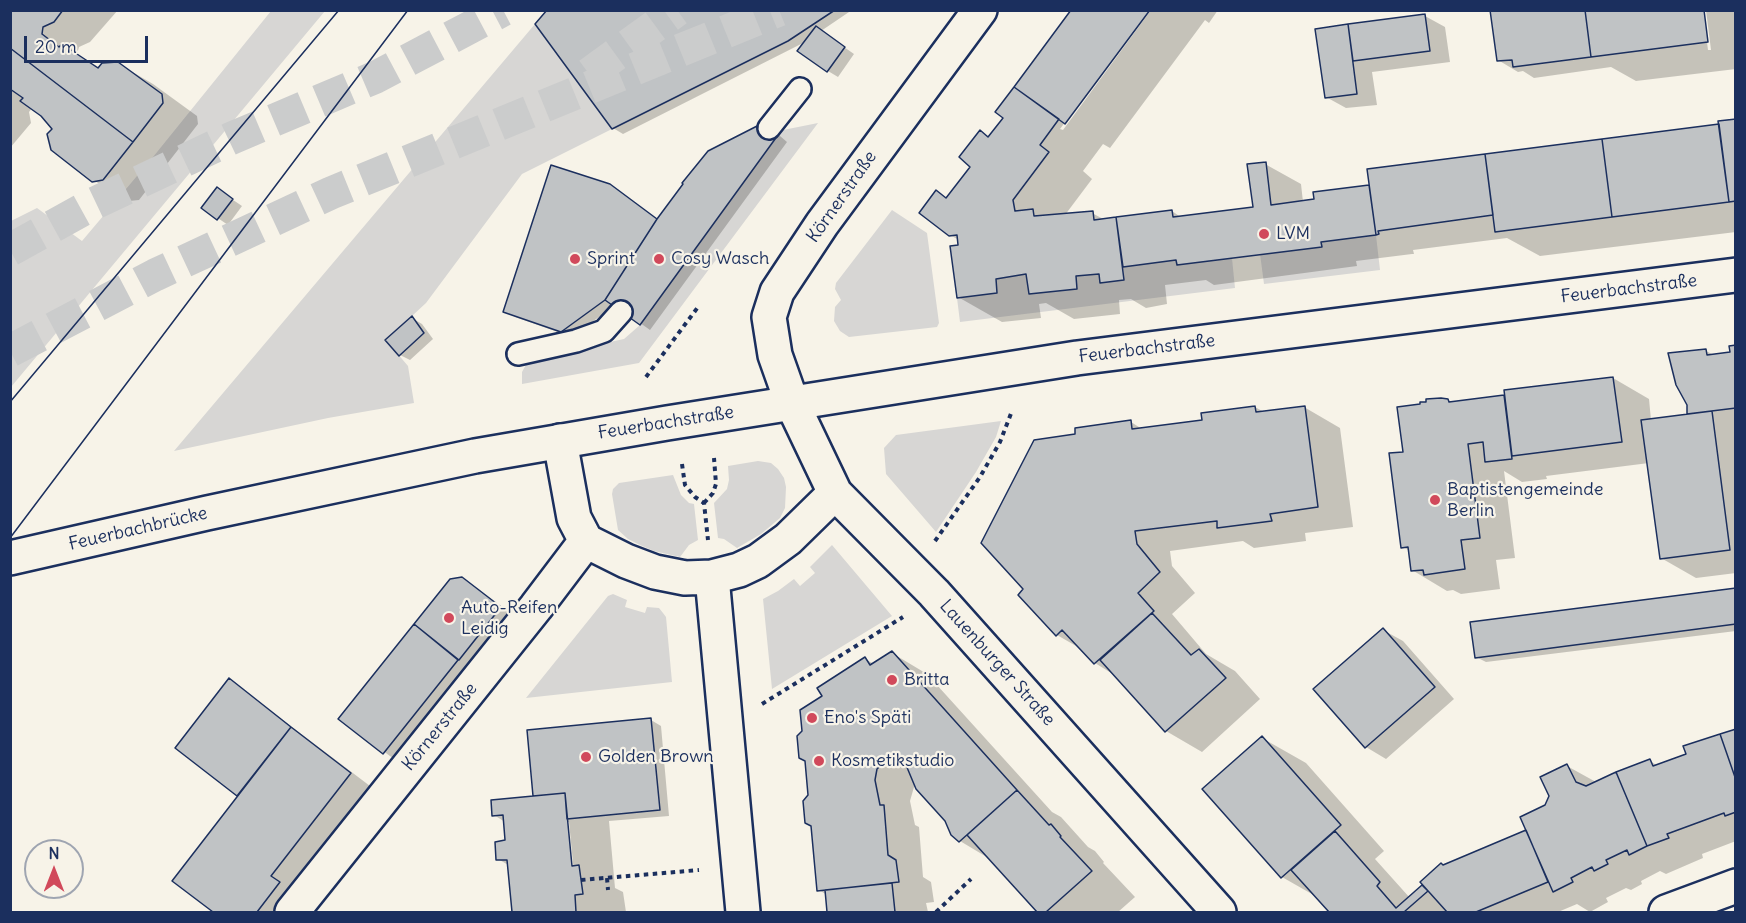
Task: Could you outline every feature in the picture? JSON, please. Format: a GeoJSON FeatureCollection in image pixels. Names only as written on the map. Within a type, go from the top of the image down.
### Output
{"type":"FeatureCollection","features":[{"type":"Feature","properties":{"kind":"street","name":"Körnerstraße"},"geometry":{"type":"LineString","coordinates":[[792,403],[775,355],[769,317],[777,291],[822,224],[980,10]]}},
{"type":"Feature","properties":{"kind":"street","name":"Feuerbachstraße"},"geometry":{"type":"LineString","coordinates":[[265,501],[475,456],[560,441],[1077,358],[1736,275]]}},
{"type":"Feature","properties":{"kind":"street","name":"Lauenburger Straße"},"geometry":{"type":"LineString","coordinates":[[792,403],[835,493],[934,593],[1219,912]]}},
{"type":"Feature","properties":{"kind":"street"},"geometry":{"type":"LineString","coordinates":[[560,441],[574,519],[586,541],[626,561],[655,572],[685,578],[710,562],[739,570],[758,561],[774,551],[835,493]]}},
{"type":"Feature","properties":{"kind":"street","name":"Feuerbachbrücke"},"geometry":{"type":"LineString","coordinates":[[10,558],[265,501]]}},
{"type":"Feature","properties":{"kind":"street","name":"Körnerstraße"},"geometry":{"type":"LineString","coordinates":[[292,912],[543,599],[586,541]]}},
{"type":"Feature","properties":{"kind":"street"},"geometry":{"type":"LineString","coordinates":[[710,562],[743,912]]}},
{"type":"Feature","properties":{"kind":"street"},"geometry":{"type":"LineString","coordinates":[[1666,912],[1736,886]]}},
{"type":"Feature","properties":{"kind":"lane"},"geometry":{"type":"LineString","coordinates":[[769,128],[800,89]]}},
{"type":"Feature","properties":{"kind":"lane"},"geometry":{"type":"LineString","coordinates":[[518,354],[576,341],[604,331],[621,312]]}},
{"type":"Feature","properties":{"kind":"path"},"geometry":{"type":"LineString","coordinates":[[646,377],[698,308]]}},
{"type":"Feature","properties":{"kind":"path"},"geometry":{"type":"LineString","coordinates":[[934,542],[980,477],[1000,442],[1012,411]]}},
{"type":"Feature","properties":{"kind":"path"},"geometry":{"type":"LineString","coordinates":[[710,562],[704,503],[713,493],[716,484],[714,458]]}},
{"type":"Feature","properties":{"kind":"path"},"geometry":{"type":"LineString","coordinates":[[682,464],[685,485],[695,497],[704,503]]}},
{"type":"Feature","properties":{"kind":"path"},"geometry":{"type":"LineString","coordinates":[[752,705],[762,704],[903,617]]}},
{"type":"Feature","properties":{"kind":"path"},"geometry":{"type":"LineString","coordinates":[[581,880],[699,870]]}},
{"type":"Feature","properties":{"kind":"path"},"geometry":{"type":"LineString","coordinates":[[607,878],[608,890]]}},
{"type":"Feature","properties":{"kind":"path"},"geometry":{"type":"LineString","coordinates":[[936,912],[971,879]]}},
{"type":"Feature","properties":{"kind":"shaded area"},"geometry":{"type":"Polygon","coordinates":[[[271,11],[325,11],[11,387],[11,221],[37,208],[82,241],[271,11]]]}},
{"type":"Feature","properties":{"kind":"shaded area"},"geometry":{"type":"Polygon","coordinates":[[[535,24],[612,129],[522,174],[426,303],[386,340],[408,366],[414,403],[328,418],[174,451],[535,24]]]}},
{"type":"Feature","properties":{"kind":"shaded area"},"geometry":{"type":"Polygon","coordinates":[[[818,123],[639,363],[522,384],[522,372],[528,361],[624,339],[640,325],[778,135],[783,130],[818,123]]]}},
{"type":"Feature","properties":{"kind":"shaded area"},"geometry":{"type":"Polygon","coordinates":[[[892,210],[927,233],[939,323],[937,327],[849,337],[840,331],[834,321],[835,307],[841,300],[835,289],[836,283],[892,210]]]}},
{"type":"Feature","properties":{"kind":"shaded area"},"geometry":{"type":"Polygon","coordinates":[[[1376,235],[1380,270],[1264,284],[1260,254],[1322,246],[1321,242],[1376,235]]]}},
{"type":"Feature","properties":{"kind":"shaded area"},"geometry":{"type":"Polygon","coordinates":[[[1232,258],[1235,288],[960,322],[957,298],[997,293],[996,279],[1026,274],[1029,294],[1076,289],[1076,276],[1099,274],[1101,283],[1124,280],[1123,267],[1176,260],[1178,265],[1232,258]]]}},
{"type":"Feature","properties":{"kind":"shaded area"},"geometry":{"type":"Polygon","coordinates":[[[1001,421],[996,437],[976,472],[936,532],[886,474],[884,448],[896,435],[1001,421]]]}},
{"type":"Feature","properties":{"kind":"shaded area"},"geometry":{"type":"Polygon","coordinates":[[[758,461],[771,463],[784,478],[785,508],[780,518],[761,534],[737,548],[724,539],[718,538],[714,503],[727,489],[728,466],[758,461]]]}},
{"type":"Feature","properties":{"kind":"shaded area"},"geometry":{"type":"Polygon","coordinates":[[[673,475],[681,495],[689,503],[694,504],[698,540],[689,545],[680,557],[640,545],[628,539],[618,530],[612,494],[613,489],[619,483],[673,475]]]}},
{"type":"Feature","properties":{"kind":"shaded area"},"geometry":{"type":"Polygon","coordinates":[[[832,545],[892,616],[772,689],[763,599],[794,579],[800,586],[815,573],[810,567],[832,545]]]}},
{"type":"Feature","properties":{"kind":"shaded area"},"geometry":{"type":"Polygon","coordinates":[[[613,594],[627,600],[625,607],[645,613],[647,607],[659,608],[666,617],[672,682],[526,698],[608,596],[613,594]]]}},
{"type":"Feature","properties":{"kind":"building"},"geometry":{"type":"Polygon","coordinates":[[[10,10],[63,10],[54,22],[43,27],[42,34],[59,47],[62,44],[98,68],[102,63],[118,62],[162,94],[163,103],[133,142],[10,48],[10,10]]]}},
{"type":"Feature","properties":{"kind":"building"},"geometry":{"type":"Polygon","coordinates":[[[547,10],[835,10],[788,41],[612,129],[535,24],[547,10]]]}},
{"type":"Feature","properties":{"kind":"building"},"geometry":{"type":"Polygon","coordinates":[[[1071,10],[1150,10],[1065,124],[1014,87],[1071,10]]]}},
{"type":"Feature","properties":{"kind":"building"},"geometry":{"type":"Polygon","coordinates":[[[1490,10],[1585,10],[1591,57],[1513,67],[1512,60],[1497,61],[1490,10]]]}},
{"type":"Feature","properties":{"kind":"building"},"geometry":{"type":"Polygon","coordinates":[[[1585,10],[1704,10],[1708,42],[1591,57],[1585,10]]]}},
{"type":"Feature","properties":{"kind":"building"},"geometry":{"type":"Polygon","coordinates":[[[1425,14],[1430,51],[1353,61],[1348,24],[1425,14]]]}},
{"type":"Feature","properties":{"kind":"building"},"geometry":{"type":"Polygon","coordinates":[[[1348,24],[1357,94],[1325,98],[1315,29],[1348,24]]]}},
{"type":"Feature","properties":{"kind":"building"},"geometry":{"type":"Polygon","coordinates":[[[816,26],[845,47],[827,72],[797,51],[816,26]]]}},
{"type":"Feature","properties":{"kind":"building"},"geometry":{"type":"Polygon","coordinates":[[[10,48],[133,142],[103,180],[92,182],[51,150],[47,134],[52,129],[41,116],[20,101],[23,98],[10,89],[10,48]]]}},
{"type":"Feature","properties":{"kind":"building"},"geometry":{"type":"Polygon","coordinates":[[[1014,87],[1059,119],[1040,145],[1049,152],[1013,200],[1015,211],[1033,209],[1034,216],[1093,211],[1094,220],[1116,217],[1124,280],[1100,283],[1099,274],[1076,276],[1077,289],[1029,294],[1026,274],[996,279],[997,293],[957,298],[950,246],[958,245],[957,235],[949,236],[919,213],[936,190],[946,198],[970,167],[959,157],[980,130],[988,137],[1003,118],[995,112],[1014,87]]]}},
{"type":"Feature","properties":{"kind":"building"},"geometry":{"type":"Polygon","coordinates":[[[1736,119],[1736,201],[1729,202],[1718,121],[1736,119]]]}},
{"type":"Feature","properties":{"kind":"building","name":"Cosy Wasch"},"geometry":{"type":"Polygon","coordinates":[[[763,123],[778,135],[640,325],[605,300],[657,219],[708,151],[763,123]]]}},
{"type":"Feature","properties":{"kind":"building"},"geometry":{"type":"Polygon","coordinates":[[[1719,124],[1729,202],[1612,217],[1602,139],[1719,124]]]}},
{"type":"Feature","properties":{"kind":"building"},"geometry":{"type":"Polygon","coordinates":[[[1602,139],[1612,217],[1495,232],[1485,154],[1602,139]]]}},
{"type":"Feature","properties":{"kind":"building"},"geometry":{"type":"Polygon","coordinates":[[[1485,154],[1493,215],[1378,231],[1379,234],[1376,235],[1367,169],[1485,154]]]}},
{"type":"Feature","properties":{"kind":"building"},"geometry":{"type":"Polygon","coordinates":[[[1266,162],[1271,205],[1314,199],[1313,192],[1369,185],[1376,235],[1321,242],[1322,247],[1177,265],[1176,260],[1123,267],[1116,217],[1172,210],[1173,217],[1253,207],[1247,164],[1266,162]]]}},
{"type":"Feature","properties":{"kind":"building","name":"Sprint"},"geometry":{"type":"Polygon","coordinates":[[[551,165],[610,184],[657,219],[605,300],[561,332],[503,312],[551,165]]]}},
{"type":"Feature","properties":{"kind":"building"},"geometry":{"type":"Polygon","coordinates":[[[217,187],[233,199],[217,220],[201,208],[217,187]]]}},
{"type":"Feature","properties":{"kind":"building"},"geometry":{"type":"Polygon","coordinates":[[[412,316],[424,333],[399,356],[385,340],[412,316]]]}},
{"type":"Feature","properties":{"kind":"building"},"geometry":{"type":"Polygon","coordinates":[[[1736,345],[1736,408],[1687,414],[1687,405],[1676,385],[1668,353],[1706,349],[1707,355],[1730,352],[1729,346],[1736,345]]]}},
{"type":"Feature","properties":{"kind":"building"},"geometry":{"type":"Polygon","coordinates":[[[1613,377],[1622,442],[1512,456],[1504,390],[1613,377]]]}},
{"type":"Feature","properties":{"kind":"building","name":"Baptistengemeinde Berlin"},"geometry":{"type":"Polygon","coordinates":[[[1504,395],[1512,459],[1485,462],[1483,442],[1468,444],[1480,538],[1461,540],[1465,569],[1424,575],[1423,570],[1411,571],[1408,547],[1401,548],[1389,453],[1403,452],[1397,407],[1420,404],[1420,402],[1426,402],[1426,399],[1441,398],[1448,399],[1449,402],[1504,395]]]}},
{"type":"Feature","properties":{"kind":"building"},"geometry":{"type":"Polygon","coordinates":[[[1255,406],[1256,412],[1305,406],[1318,507],[1270,514],[1272,521],[1217,528],[1217,521],[1135,531],[1137,544],[1160,572],[1138,593],[1154,611],[1094,664],[1062,630],[1056,636],[1018,595],[1023,589],[981,543],[1034,440],[1075,434],[1075,428],[1131,420],[1132,429],[1202,420],[1201,413],[1255,406]]]}},
{"type":"Feature","properties":{"kind":"building"},"geometry":{"type":"Polygon","coordinates":[[[1712,411],[1730,550],[1660,559],[1641,420],[1712,411]]]}},
{"type":"Feature","properties":{"kind":"building"},"geometry":{"type":"Polygon","coordinates":[[[462,577],[501,607],[459,660],[414,624],[450,579],[462,577]]]}},
{"type":"Feature","properties":{"kind":"building"},"geometry":{"type":"Polygon","coordinates":[[[1736,588],[1736,624],[1475,658],[1470,622],[1736,588]]]}},
{"type":"Feature","properties":{"kind":"building"},"geometry":{"type":"Polygon","coordinates":[[[1152,613],[1191,655],[1199,649],[1226,678],[1165,732],[1100,660],[1152,613]]]}},
{"type":"Feature","properties":{"kind":"building"},"geometry":{"type":"Polygon","coordinates":[[[414,624],[458,660],[383,754],[338,719],[414,624]]]}},
{"type":"Feature","properties":{"kind":"building"},"geometry":{"type":"Polygon","coordinates":[[[1383,628],[1435,687],[1365,748],[1313,689],[1383,628]]]}},
{"type":"Feature","properties":{"kind":"building"},"geometry":{"type":"Polygon","coordinates":[[[892,651],[1017,790],[959,842],[951,835],[945,821],[916,789],[906,765],[897,760],[886,761],[877,769],[875,780],[880,805],[884,805],[888,855],[896,860],[899,882],[817,891],[811,826],[805,823],[803,801],[808,795],[805,761],[799,758],[797,736],[802,731],[800,710],[822,696],[817,688],[865,657],[870,665],[892,651]]]}},
{"type":"Feature","properties":{"kind":"building"},"geometry":{"type":"Polygon","coordinates":[[[229,678],[291,727],[237,796],[175,748],[229,678]]]}},
{"type":"Feature","properties":{"kind":"building"},"geometry":{"type":"Polygon","coordinates":[[[651,718],[660,810],[567,819],[565,793],[533,796],[527,730],[651,718]]]}},
{"type":"Feature","properties":{"kind":"building"},"geometry":{"type":"Polygon","coordinates":[[[291,727],[351,773],[271,876],[280,882],[257,912],[213,912],[172,881],[291,727]]]}},
{"type":"Feature","properties":{"kind":"building"},"geometry":{"type":"Polygon","coordinates":[[[1736,729],[1736,780],[1720,734],[1736,729]]]}},
{"type":"Feature","properties":{"kind":"building"},"geometry":{"type":"Polygon","coordinates":[[[1720,734],[1736,780],[1736,812],[1725,816],[1724,813],[1667,834],[1669,838],[1647,846],[1616,772],[1650,759],[1653,766],[1686,754],[1683,746],[1720,734]]]}},
{"type":"Feature","properties":{"kind":"building"},"geometry":{"type":"Polygon","coordinates":[[[1262,736],[1341,825],[1281,878],[1202,789],[1262,736]]]}},
{"type":"Feature","properties":{"kind":"building"},"geometry":{"type":"Polygon","coordinates":[[[1567,764],[1576,782],[1586,786],[1616,772],[1647,846],[1629,855],[1627,850],[1606,860],[1608,864],[1594,871],[1592,867],[1571,878],[1573,882],[1553,892],[1520,817],[1545,805],[1549,796],[1540,777],[1567,764]]]}},
{"type":"Feature","properties":{"kind":"building"},"geometry":{"type":"Polygon","coordinates":[[[1017,790],[1049,825],[1051,824],[1092,871],[1046,912],[1037,912],[967,835],[1017,790]]]}},
{"type":"Feature","properties":{"kind":"building"},"geometry":{"type":"Polygon","coordinates":[[[565,793],[572,866],[579,865],[583,894],[575,895],[576,912],[512,912],[507,860],[496,860],[495,842],[505,840],[503,815],[492,816],[491,800],[565,793]]]}},
{"type":"Feature","properties":{"kind":"building"},"geometry":{"type":"Polygon","coordinates":[[[1526,830],[1548,882],[1476,912],[1447,912],[1420,882],[1441,863],[1443,865],[1526,830]]]}},
{"type":"Feature","properties":{"kind":"building"},"geometry":{"type":"Polygon","coordinates":[[[1335,831],[1380,882],[1377,886],[1396,908],[1422,885],[1428,891],[1404,912],[1329,912],[1291,870],[1335,831]]]}},
{"type":"Feature","properties":{"kind":"building"},"geometry":{"type":"Polygon","coordinates":[[[892,883],[895,912],[827,912],[825,890],[892,883]]]}},
{"type":"Feature","properties":{"kind":"tunnel"},"geometry":{"type":"LineString","coordinates":[[10,250],[93,204],[232,138],[376,77],[503,10]]}},
{"type":"Feature","properties":{"kind":"tunnel"},"geometry":{"type":"LineString","coordinates":[[589,74],[677,10]]}},
{"type":"Feature","properties":{"kind":"tunnel"},"geometry":{"type":"LineString","coordinates":[[10,351],[155,275],[331,193],[779,10]]}},
{"type":"Feature","properties":{"kind":"tram line"},"geometry":{"type":"LineString","coordinates":[[10,402],[339,10]]}},
{"type":"Feature","properties":{"kind":"tram line"},"geometry":{"type":"LineString","coordinates":[[10,538],[408,10]]}},
{"type":"Feature","properties":{"kind":"place","name":"LVM"},"geometry":{"type":"Point","coordinates":[1264,234]}},
{"type":"Feature","properties":{"kind":"place","name":"Sprint"},"geometry":{"type":"Point","coordinates":[575,259]}},
{"type":"Feature","properties":{"kind":"place","name":"Cosy Wasch"},"geometry":{"type":"Point","coordinates":[659,259]}},
{"type":"Feature","properties":{"kind":"place","name":"Baptistengemeinde Berlin"},"geometry":{"type":"Point","coordinates":[1435,500]}},
{"type":"Feature","properties":{"kind":"place","name":"Auto-Reifen Leidig"},"geometry":{"type":"Point","coordinates":[449,618]}},
{"type":"Feature","properties":{"kind":"place","name":"Britta"},"geometry":{"type":"Point","coordinates":[892,680]}},
{"type":"Feature","properties":{"kind":"place","name":"Eno's Späti"},"geometry":{"type":"Point","coordinates":[812,718]}},
{"type":"Feature","properties":{"kind":"place","name":"Golden Brown"},"geometry":{"type":"Point","coordinates":[586,757]}},
{"type":"Feature","properties":{"kind":"place","name":"Kosmetikstudio"},"geometry":{"type":"Point","coordinates":[819,761]}}]}
